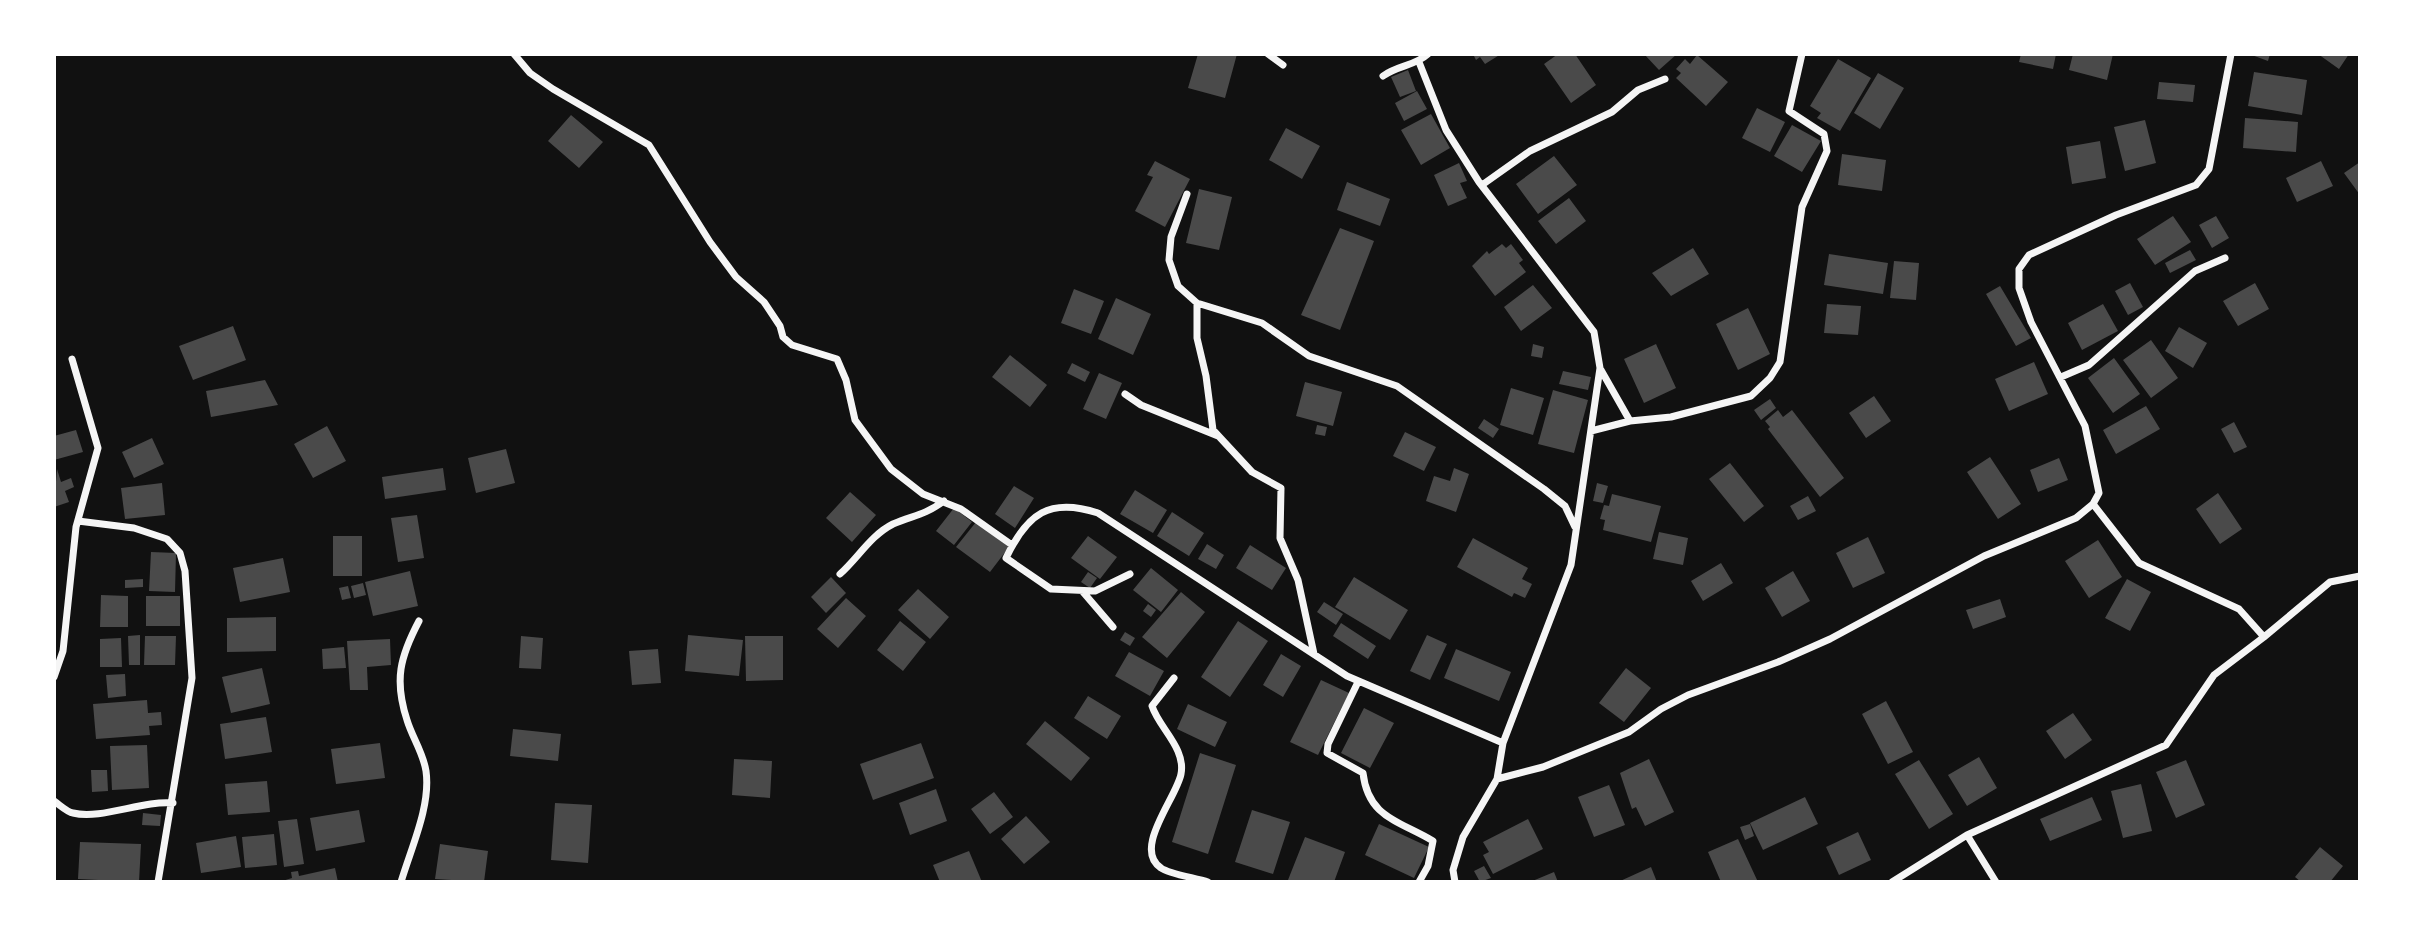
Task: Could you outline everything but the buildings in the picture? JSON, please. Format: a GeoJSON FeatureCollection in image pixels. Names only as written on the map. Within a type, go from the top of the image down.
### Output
{"type":"FeatureCollection","features":[{"type":"Feature","properties":{"kind":"street"},"geometry":{"type":"LineString","coordinates":[[514,54],[530,73],[553,89],[649,145],[710,242],[736,277],[764,302],[780,326],[783,337],[792,345],[837,359],[846,380],[855,420],[891,469],[923,494],[961,509],[1012,545]]}},
{"type":"Feature","properties":{"kind":"street"},"geometry":{"type":"LineString","coordinates":[[1268,54],[1283,65]]}},
{"type":"Feature","properties":{"kind":"street"},"geometry":{"type":"LineString","coordinates":[[1383,76],[1395,67],[1419,62],[1428,54]]}},
{"type":"Feature","properties":{"kind":"street"},"geometry":{"type":"LineString","coordinates":[[1591,431],[1630,421],[1671,417],[1751,397],[1770,378],[1780,362],[1802,207],[1827,151],[1824,134],[1789,111],[1802,54]]}},
{"type":"Feature","properties":{"kind":"street"},"geometry":{"type":"LineString","coordinates":[[1497,779],[1543,767],[1629,732],[1661,709],[1688,695],[1778,662],[1830,639],[1984,556],[2076,518],[2093,504],[2099,493],[2085,426],[2031,321],[2019,288],[2019,269],[2029,255],[2116,215],[2196,185],[2209,169],[2231,54]]}},
{"type":"Feature","properties":{"kind":"street"},"geometry":{"type":"LineString","coordinates":[[1419,62],[1446,130],[1482,186],[1594,332],[1600,368],[1571,565],[1503,743],[1497,779],[1463,837],[1453,870],[1455,882]]}},
{"type":"Feature","properties":{"kind":"street"},"geometry":{"type":"LineString","coordinates":[[1482,186],[1530,150],[1612,112],[1638,90],[1665,79]]}},
{"type":"Feature","properties":{"kind":"street"},"geometry":{"type":"LineString","coordinates":[[1187,194],[1171,237],[1169,260],[1178,286],[1197,303],[1262,323],[1309,356],[1397,386],[1565,506],[1576,531]]}},
{"type":"Feature","properties":{"kind":"street"},"geometry":{"type":"LineString","coordinates":[[2061,377],[2089,365],[2195,271],[2225,258]]}},
{"type":"Feature","properties":{"kind":"street"},"geometry":{"type":"LineString","coordinates":[[1197,303],[1197,338],[1206,376],[1213,430],[1252,472],[1281,488],[1280,538],[1298,580],[1314,655]]}},
{"type":"Feature","properties":{"kind":"street"},"geometry":{"type":"LineString","coordinates":[[54,677],[63,651],[78,521],[98,448],[72,359]]}},
{"type":"Feature","properties":{"kind":"street"},"geometry":{"type":"LineString","coordinates":[[1600,368],[1630,421]]}},
{"type":"Feature","properties":{"kind":"street"},"geometry":{"type":"LineString","coordinates":[[1125,394],[1141,405],[1218,436]]}},
{"type":"Feature","properties":{"kind":"street"},"geometry":{"type":"LineString","coordinates":[[840,574],[871,540],[894,524],[924,516],[944,501]]}},
{"type":"Feature","properties":{"kind":"street"},"geometry":{"type":"LineString","coordinates":[[2093,504],[2139,563],[2239,609],[2264,637]]}},
{"type":"Feature","properties":{"kind":"street"},"geometry":{"type":"LineString","coordinates":[[1130,574],[1095,591],[1051,589],[1035,581],[1006,558],[1012,545],[1045,510],[1059,505],[1080,507],[1098,513],[1359,682],[1503,743]]}},
{"type":"Feature","properties":{"kind":"street"},"geometry":{"type":"LineString","coordinates":[[78,521],[134,528],[167,539],[180,553],[189,612],[192,678],[158,882]]}},
{"type":"Feature","properties":{"kind":"street"},"geometry":{"type":"LineString","coordinates":[[1892,882],[1967,835],[2166,745],[2214,675],[2330,582],[2360,576]]}},
{"type":"Feature","properties":{"kind":"street"},"geometry":{"type":"LineString","coordinates":[[1083,592],[1113,627]]}},
{"type":"Feature","properties":{"kind":"street"},"geometry":{"type":"LineString","coordinates":[[401,882],[426,794],[426,771],[407,720],[398,682],[403,650],[419,621]]}},
{"type":"Feature","properties":{"kind":"street"},"geometry":{"type":"LineString","coordinates":[[1174,678],[1152,706],[1156,719],[1176,747],[1182,772],[1151,841],[1154,861],[1162,870],[1208,882]]}},
{"type":"Feature","properties":{"kind":"street"},"geometry":{"type":"LineString","coordinates":[[1359,682],[1328,744],[1327,753],[1363,773],[1365,788],[1390,821],[1433,841],[1427,866],[1419,882]]}},
{"type":"Feature","properties":{"kind":"street"},"geometry":{"type":"LineString","coordinates":[[54,801],[73,813],[123,810],[156,801],[173,803]]}},
{"type":"Feature","properties":{"kind":"street"},"geometry":{"type":"LineString","coordinates":[[1967,835],[1996,882]]}}]}
